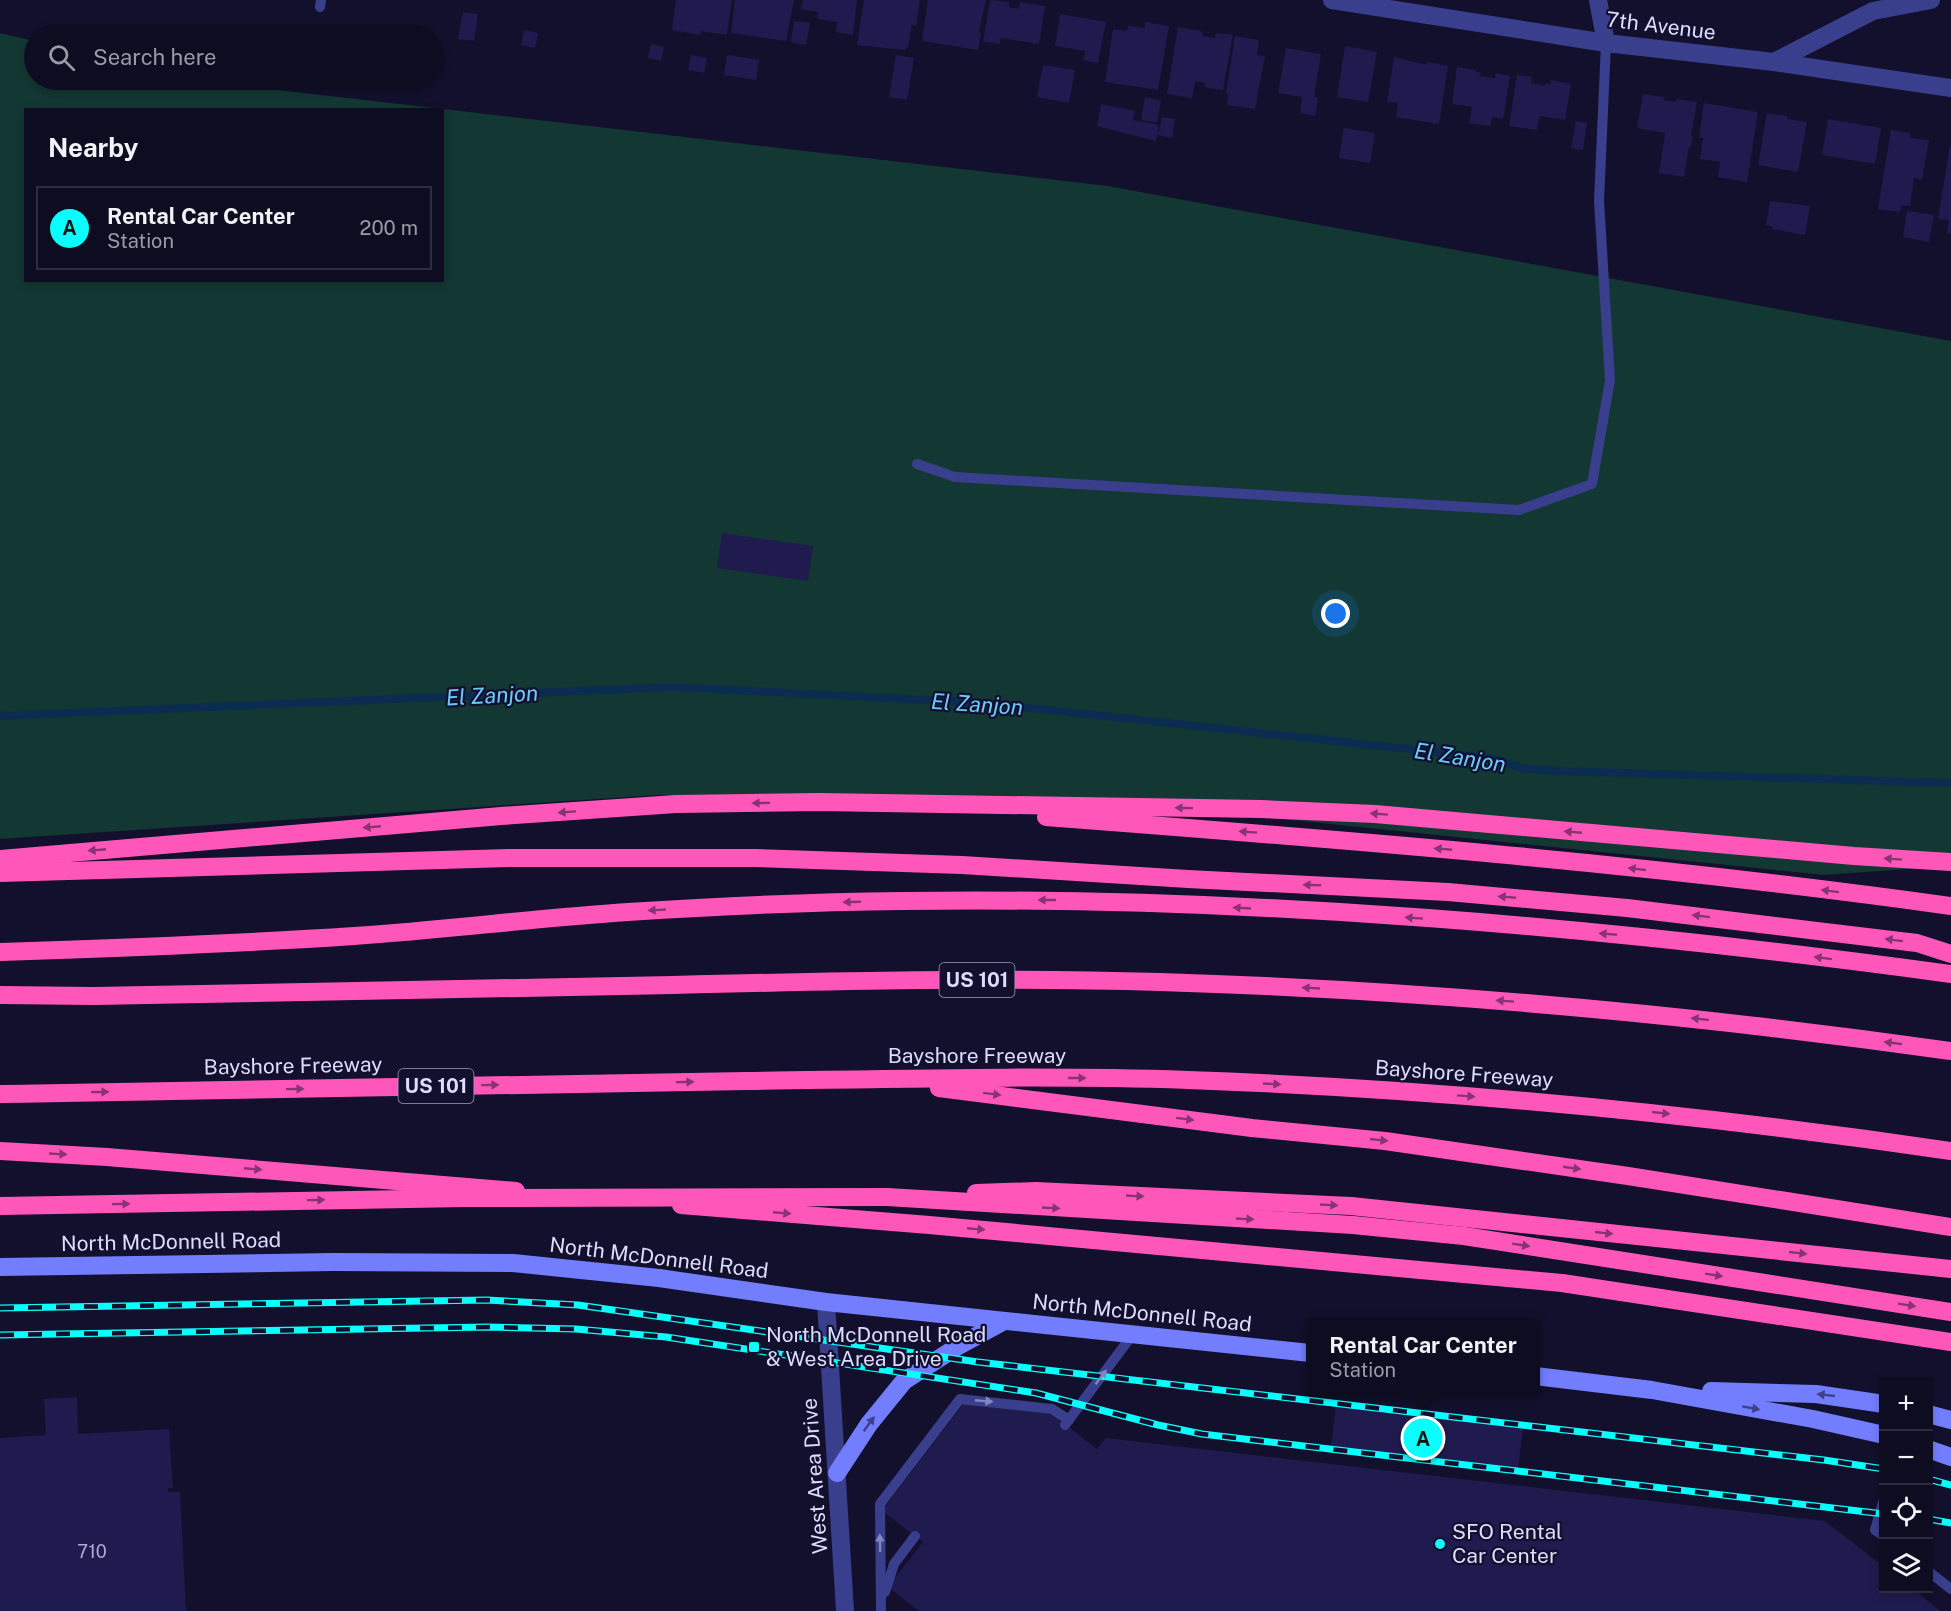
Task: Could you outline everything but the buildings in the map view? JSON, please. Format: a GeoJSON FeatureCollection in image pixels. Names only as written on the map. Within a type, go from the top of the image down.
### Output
{"type":"FeatureCollection","features":[{"type":"Feature","properties":{"kind":"highway"},"geometry":{"type":"LineString","coordinates":[[820,802],[1376,842],[1570,861],[1951,906]]}},
{"type":"Feature","properties":{"kind":"highway"},"geometry":{"type":"LineString","coordinates":[[0,859],[167,843],[664,805],[820,802],[1249,808],[1331,812],[1854,856],[1951,862]]}},
{"type":"Feature","properties":{"kind":"highway"},"geometry":{"type":"LineString","coordinates":[[0,873],[509,858],[754,858],[962,865],[1436,891],[1605,906],[1917,943],[1951,954]]}},
{"type":"Feature","properties":{"kind":"highway"},"geometry":{"type":"LineString","coordinates":[[0,952],[356,936],[625,912],[757,905],[1079,900],[1276,909],[1483,923],[1670,940],[1951,974]]}},
{"type":"Feature","properties":{"kind":"highway","name":"US 101"},"geometry":{"type":"LineString","coordinates":[[0,995],[94,996],[880,981],[1154,982],[1351,990],[1550,1004],[1753,1025],[1951,1051]]}},
{"type":"Feature","properties":{"kind":"highway"},"geometry":{"type":"LineString","coordinates":[[871,1079],[1252,1128],[1385,1141],[1628,1176],[1951,1227]]}},
{"type":"Feature","properties":{"kind":"highway","name":"Bayshore Freeway"},"geometry":{"type":"LineString","coordinates":[[0,1094],[871,1079],[1188,1080],[1401,1091],[1587,1106],[1712,1119],[1951,1151]]}},
{"type":"Feature","properties":{"kind":"highway"},"geometry":{"type":"LineString","coordinates":[[0,1151],[119,1158],[929,1225],[1484,1275],[1562,1283],[1951,1342]]}},
{"type":"Feature","properties":{"kind":"highway"},"geometry":{"type":"LineString","coordinates":[[0,1206],[465,1198],[887,1197],[1353,1225],[1463,1227],[1951,1269]]}},
{"type":"Feature","properties":{"kind":"highway"},"geometry":{"type":"LineString","coordinates":[[1463,1227],[1951,1312]]}},
{"type":"Feature","properties":{"kind":"street","name":"7th Avenue"},"geometry":{"type":"LineString","coordinates":[[1332,0],[1606,43],[1774,62],[1951,88]]}},
{"type":"Feature","properties":{"kind":"street"},"geometry":{"type":"LineString","coordinates":[[1599,0],[1606,43]]}},
{"type":"Feature","properties":{"kind":"street"},"geometry":{"type":"LineString","coordinates":[[1774,62],[1873,12],[1931,0]]}},
{"type":"Feature","properties":{"kind":"street","name":"North McDonnell Road"},"geometry":{"type":"LineString","coordinates":[[0,1267],[333,1262],[513,1263],[659,1278],[826,1302],[1306,1352]]}},
{"type":"Feature","properties":{"kind":"street","name":"West Area Drive"},"geometry":{"type":"LineString","coordinates":[[826,1302],[845,1611]]}},
{"type":"Feature","properties":{"kind":"street"},"geometry":{"type":"LineString","coordinates":[[837,1473],[869,1424],[904,1381],[960,1345],[1004,1321]]}},
{"type":"Feature","properties":{"kind":"street"},"geometry":{"type":"LineString","coordinates":[[1540,1376],[1652,1390],[1824,1421],[1879,1434]]}},
{"type":"Feature","properties":{"kind":"street"},"geometry":{"type":"LineString","coordinates":[[1652,1390],[1816,1394],[1879,1403]]}},
{"type":"Feature","properties":{"kind":"street"},"geometry":{"type":"LineString","coordinates":[[1933,1415],[1951,1420]]}},
{"type":"Feature","properties":{"kind":"street"},"geometry":{"type":"LineString","coordinates":[[1933,1450],[1951,1457]]}},
{"type":"Feature","properties":{"kind":"lane"},"geometry":{"type":"LineString","coordinates":[[917,464],[955,477],[1519,510],[1592,484],[1610,380],[1599,201],[1606,43]]}},
{"type":"Feature","properties":{"kind":"lane"},"geometry":{"type":"LineString","coordinates":[[882,1606],[880,1504],[960,1399],[1052,1409],[1067,1422],[1133,1334]]}},
{"type":"Feature","properties":{"kind":"lane"},"geometry":{"type":"LineString","coordinates":[[1879,1516],[1875,1530],[1879,1533]]}},
{"type":"Feature","properties":{"kind":"lane"},"geometry":{"type":"LineString","coordinates":[[882,1606],[894,1564],[915,1536]]}},
{"type":"Feature","properties":{"kind":"lane"},"geometry":{"type":"LineString","coordinates":[[1933,1574],[1951,1588]]}},
{"type":"Feature","properties":{"kind":"green space"},"geometry":{"type":"Polygon","coordinates":[[[0,33],[24,39],[24,90],[278,90],[434,108],[24,108],[24,282],[444,282],[444,109],[1108,186],[1951,341],[1951,866],[1824,875],[1253,816],[658,795],[0,839],[0,33]]]}},
{"type":"Feature","properties":{"kind":"waterway","name":"El Zanjon"},"geometry":{"type":"LineString","coordinates":[[0,716],[673,687],[984,703],[1491,758],[1522,768],[1556,771],[1951,783]]}},
{"type":"Feature","properties":{"kind":"railway"},"geometry":{"type":"LineString","coordinates":[[0,1308],[487,1300],[578,1305],[978,1362],[1879,1468]]}},
{"type":"Feature","properties":{"kind":"railway"},"geometry":{"type":"LineString","coordinates":[[0,1335],[488,1327],[576,1329],[666,1337],[1036,1393],[1158,1425],[1202,1434],[1879,1513]]}},
{"type":"Feature","properties":{"kind":"railway"},"geometry":{"type":"LineString","coordinates":[[1933,1480],[1951,1485]]}},
{"type":"Feature","properties":{"kind":"railway"},"geometry":{"type":"LineString","coordinates":[[1933,1520],[1951,1523]]}},
{"type":"Feature","properties":{"kind":"place","name":"North McDonnell Road & West Area Drive"},"geometry":{"type":"Point","coordinates":[754,1347]}},
{"type":"Feature","properties":{"kind":"place","name":"Rental Car Center"},"geometry":{"type":"Point","coordinates":[1423,1438]}},
{"type":"Feature","properties":{"kind":"place","name":"SFO Rental Car Center"},"geometry":{"type":"Point","coordinates":[1440,1544]}}]}
